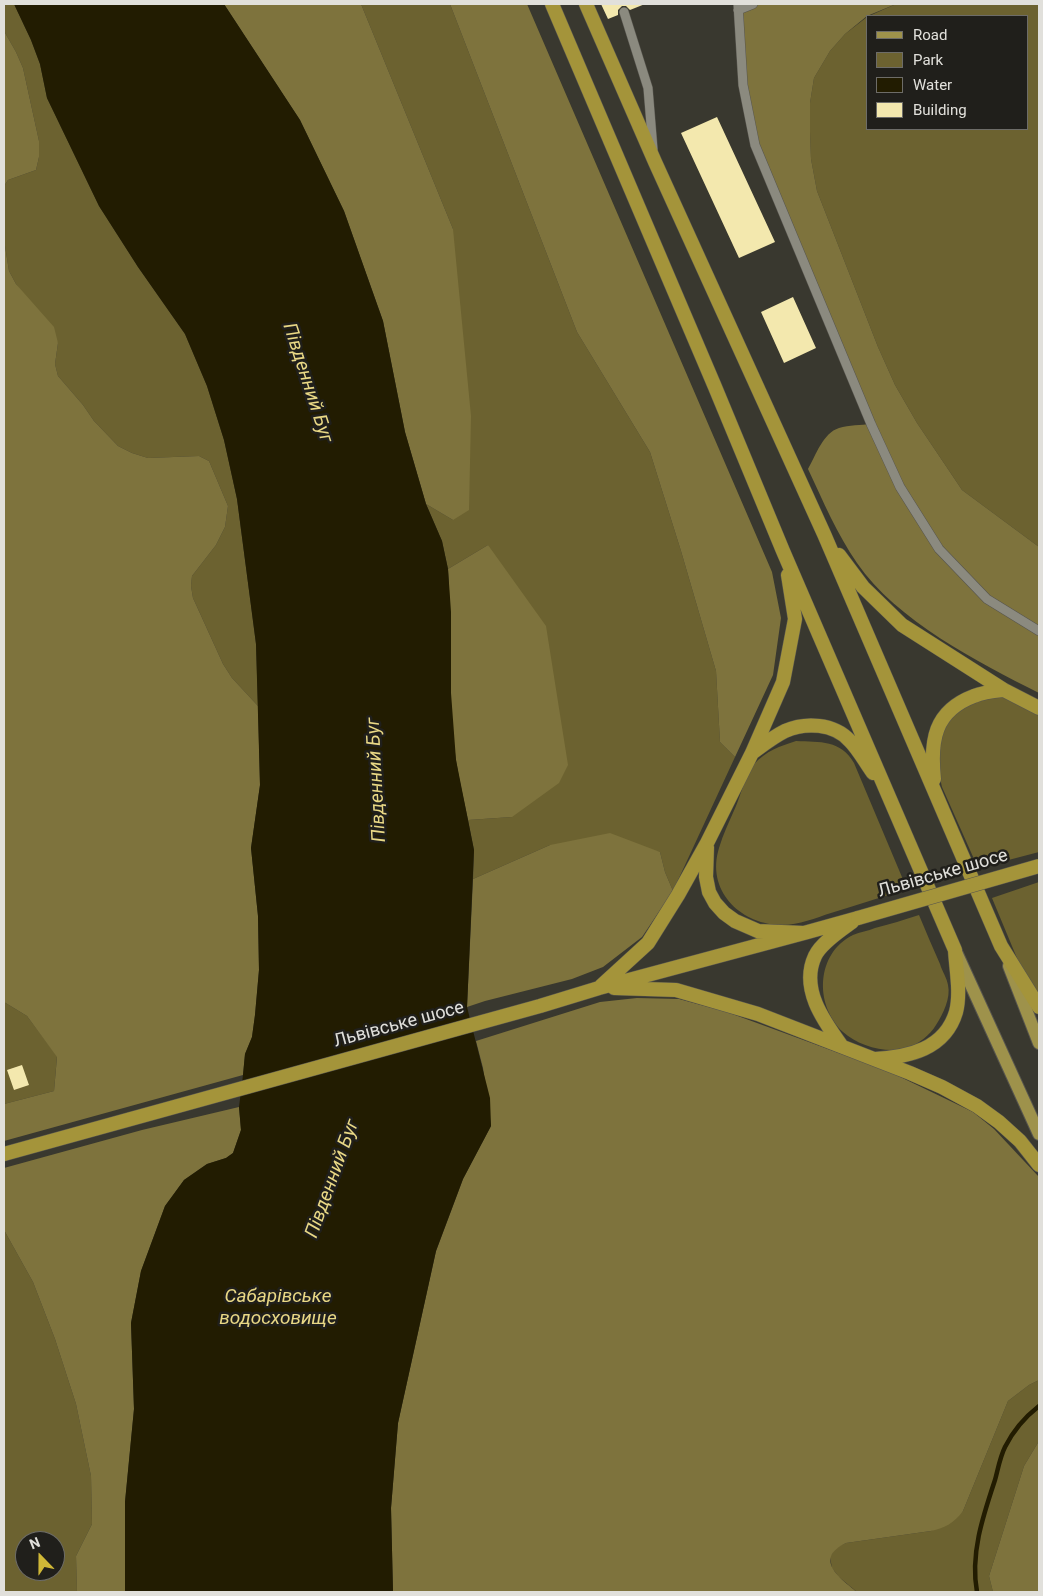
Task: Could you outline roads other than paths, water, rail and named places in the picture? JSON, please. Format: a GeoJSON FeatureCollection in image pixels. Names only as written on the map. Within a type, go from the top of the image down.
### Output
{"type":"FeatureCollection","features":[{"type":"Feature","properties":{"kind":"highway"},"geometry":{"type":"LineString","coordinates":[[552,4],[716,387],[783,551],[955,950],[956,1010],[944,1034],[919,1052],[900,1058],[875,1059]]}},
{"type":"Feature","properties":{"kind":"highway"},"geometry":{"type":"LineString","coordinates":[[586,4],[654,162],[824,534],[1001,946],[1039,1007]]}},
{"type":"Feature","properties":{"kind":"highway"},"geometry":{"type":"LineString","coordinates":[[824,534],[863,587],[902,625],[1004,690],[1039,708]]}},
{"type":"Feature","properties":{"kind":"highway"},"geometry":{"type":"LineString","coordinates":[[599,988],[648,943],[678,895],[707,843],[752,753],[783,682],[795,619],[783,551]]}},
{"type":"Feature","properties":{"kind":"highway"},"geometry":{"type":"LineString","coordinates":[[935,792],[932,751],[936,731],[942,720],[949,710],[964,700],[976,695],[1004,690]]}},
{"type":"Feature","properties":{"kind":"highway"},"geometry":{"type":"LineString","coordinates":[[752,753],[786,731],[812,725],[827,727],[842,734],[850,741],[891,799]]}},
{"type":"Feature","properties":{"kind":"highway"},"geometry":{"type":"LineString","coordinates":[[707,843],[706,877],[709,892],[715,903],[724,913],[735,921],[758,931],[804,933]]}},
{"type":"Feature","properties":{"kind":"highway","name":"Львівське шосе"},"geometry":{"type":"LineString","coordinates":[[4,1154],[599,988],[858,918],[1039,866]]}},
{"type":"Feature","properties":{"kind":"highway"},"geometry":{"type":"LineString","coordinates":[[842,1046],[824,1021],[813,999],[810,976],[815,955],[828,941],[858,918]]}},
{"type":"Feature","properties":{"kind":"highway"},"geometry":{"type":"LineString","coordinates":[[599,988],[676,990],[758,1014],[875,1059],[942,1087],[977,1106],[1020,1141],[1039,1164]]}},
{"type":"Feature","properties":{"kind":"main road"},"geometry":{"type":"LineString","coordinates":[[1001,946],[1039,1043]]}},
{"type":"Feature","properties":{"kind":"main road"},"geometry":{"type":"LineString","coordinates":[[955,950],[1039,1134]]}},
{"type":"Feature","properties":{"kind":"lane"},"geometry":{"type":"LineString","coordinates":[[754,4],[738,7],[743,85],[755,145],[860,397],[900,487],[939,549],[987,599],[1039,631]]}},
{"type":"Feature","properties":{"kind":"lane"},"geometry":{"type":"LineString","coordinates":[[624,12],[648,88],[654,162]]}},
{"type":"Feature","properties":{"kind":"water"},"geometry":{"type":"Polygon","coordinates":[[[14,4],[224,4],[300,120],[344,211],[383,321],[405,432],[426,504],[442,541],[448,569],[451,612],[451,693],[456,760],[474,850],[467,1007],[490,1098],[491,1126],[463,1179],[436,1251],[398,1423],[391,1508],[393,1592],[125,1592],[125,1502],[134,1409],[131,1323],[141,1271],[165,1206],[184,1180],[207,1164],[226,1158],[233,1153],[241,1130],[239,1107],[245,1054],[252,1037],[259,970],[258,916],[251,848],[260,785],[256,644],[237,499],[224,440],[207,386],[185,334],[138,267],[99,206],[47,98],[40,64],[14,4]]]}},
{"type":"Feature","properties":{"kind":"waterway"},"geometry":{"type":"LineString","coordinates":[[977,1592],[975,1578],[976,1549],[982,1521],[1002,1455],[1008,1441],[1016,1430],[1039,1406]]}},
{"type":"Feature","properties":{"kind":"water label","name":"Південний Буг"},"geometry":{"type":"Point","coordinates":[307,383]}},
{"type":"Feature","properties":{"kind":"water label","name":"Південний Буг"},"geometry":{"type":"Point","coordinates":[377,780]}},
{"type":"Feature","properties":{"kind":"water label","name":"Південний Буг"},"geometry":{"type":"Point","coordinates":[333,1179]}},
{"type":"Feature","properties":{"kind":"water label","name":"Сабарівське водосховище"},"geometry":{"type":"Point","coordinates":[278,1308]}}]}
